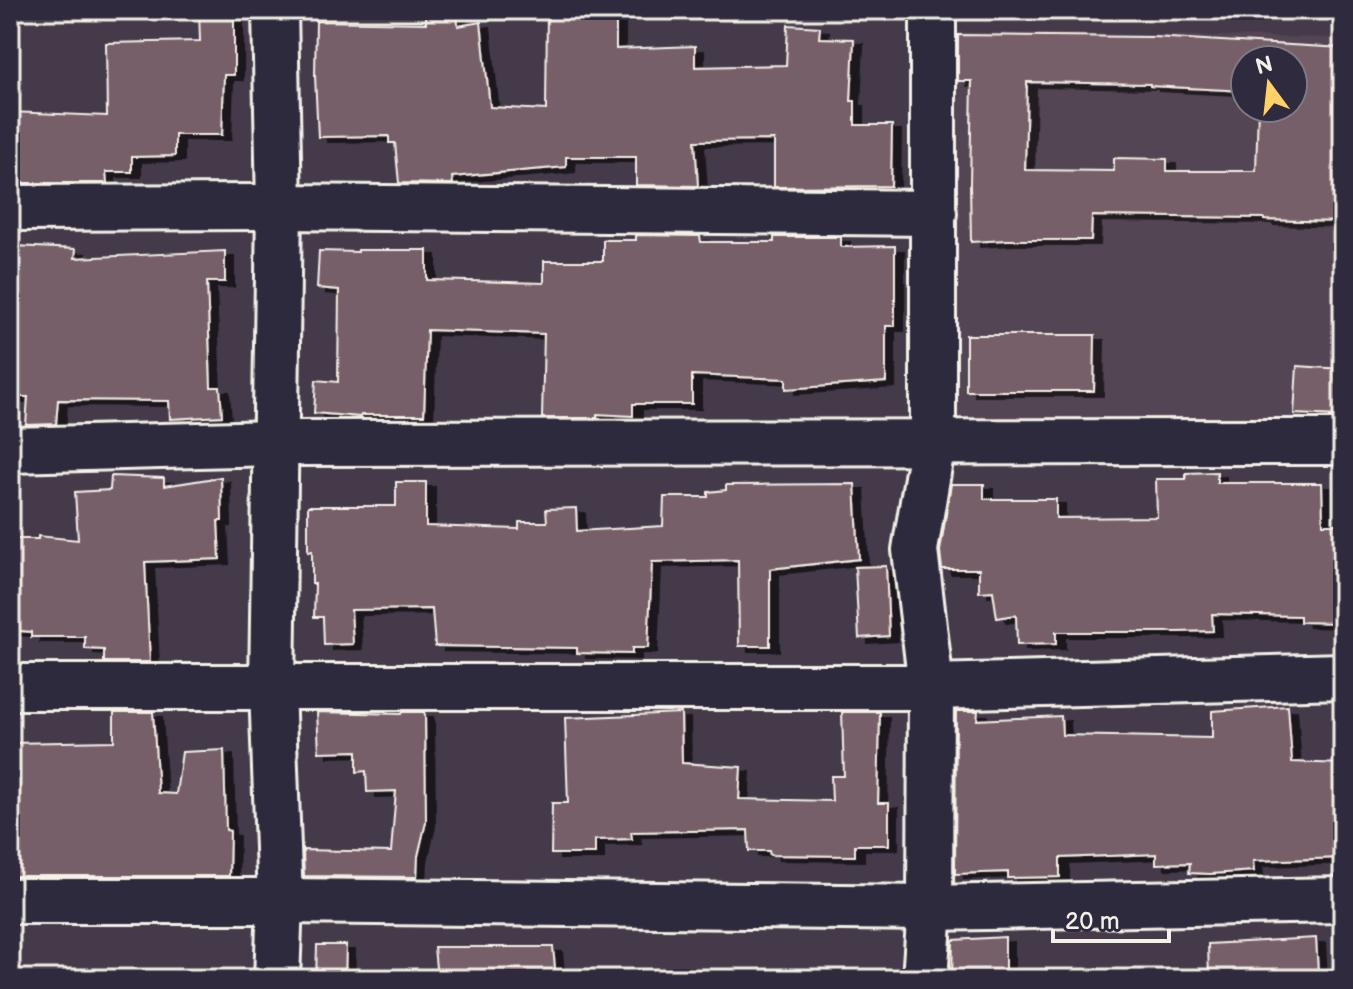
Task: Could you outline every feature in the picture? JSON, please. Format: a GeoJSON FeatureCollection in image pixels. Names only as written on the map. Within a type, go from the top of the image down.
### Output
{"type":"FeatureCollection","features":[{"type":"Feature","properties":{"kind":"street"},"geometry":{"type":"LineString","coordinates":[[275,10],[279,207],[272,688],[280,901],[277,979]]}},
{"type":"Feature","properties":{"kind":"street"},"geometry":{"type":"LineString","coordinates":[[925,979],[930,908],[931,687],[915,550],[933,442],[933,10]]}},
{"type":"Feature","properties":{"kind":"street"},"geometry":{"type":"LineString","coordinates":[[10,208],[279,207],[934,213]]}},
{"type":"Feature","properties":{"kind":"street"},"geometry":{"type":"LineString","coordinates":[[10,450],[276,443],[1343,442]]}},
{"type":"Feature","properties":{"kind":"street"},"geometry":{"type":"LineString","coordinates":[[10,687],[931,687],[1343,676]]}},
{"type":"Feature","properties":{"kind":"street"},"geometry":{"type":"LineString","coordinates":[[10,901],[930,908],[1343,900]]}},
{"type":"Feature","properties":{"kind":"shaded area"},"geometry":{"type":"Polygon","coordinates":[[[952,32],[1343,38],[1343,447],[932,445],[952,32]]]}},
{"type":"Feature","properties":{"kind":"building"},"geometry":{"type":"Polygon","coordinates":[[[199,10],[234,10],[234,75],[224,75],[222,135],[175,135],[175,156],[132,157],[132,172],[106,172],[107,183],[10,183],[10,112],[107,116],[106,43],[200,41],[199,10]]]}},
{"type":"Feature","properties":{"kind":"building"},"geometry":{"type":"Polygon","coordinates":[[[547,11],[616,12],[616,49],[695,46],[695,67],[786,65],[788,25],[820,27],[819,38],[854,39],[851,101],[855,101],[855,125],[892,125],[891,186],[774,187],[774,140],[695,141],[698,186],[636,185],[636,157],[566,157],[566,167],[452,177],[453,184],[399,183],[395,143],[389,143],[389,136],[318,137],[316,21],[426,23],[426,13],[457,12],[458,26],[481,22],[490,107],[546,110],[547,11]]]}},
{"type":"Feature","properties":{"kind":"building"},"geometry":{"type":"Polygon","coordinates":[[[958,35],[1153,37],[1274,44],[1229,44],[1229,90],[1150,84],[1027,82],[1025,170],[1114,171],[1114,158],[1167,159],[1167,171],[1256,171],[1257,124],[1309,124],[1309,46],[1343,48],[1343,222],[1092,216],[1091,240],[971,242],[972,81],[958,81],[958,35]]]}},
{"type":"Feature","properties":{"kind":"building"},"geometry":{"type":"Polygon","coordinates":[[[636,235],[700,236],[701,242],[774,242],[774,237],[841,237],[841,247],[895,246],[895,326],[886,326],[886,382],[786,389],[786,379],[692,375],[692,404],[633,404],[633,416],[597,414],[597,418],[542,418],[544,334],[427,330],[424,415],[360,417],[314,413],[316,380],[338,382],[339,290],[317,288],[319,251],[427,250],[427,280],[544,283],[544,261],[603,261],[603,240],[636,240],[636,235]]]}},
{"type":"Feature","properties":{"kind":"building"},"geometry":{"type":"Polygon","coordinates":[[[15,246],[76,249],[75,258],[225,251],[225,282],[207,282],[211,387],[220,387],[222,416],[170,419],[169,401],[58,400],[56,424],[26,425],[28,397],[10,397],[10,256],[15,256],[15,246]]]}},
{"type":"Feature","properties":{"kind":"building"},"geometry":{"type":"Polygon","coordinates":[[[966,335],[1095,335],[1094,391],[966,391],[966,335]]]}},
{"type":"Feature","properties":{"kind":"building"},"geometry":{"type":"Polygon","coordinates":[[[1297,366],[1343,369],[1341,416],[1294,414],[1297,366]]]}},
{"type":"Feature","properties":{"kind":"building"},"geometry":{"type":"Polygon","coordinates":[[[1217,472],[1217,483],[1322,483],[1323,524],[1343,524],[1343,623],[1300,622],[1300,616],[1212,614],[1213,631],[1056,632],[1056,644],[1017,645],[1016,615],[997,618],[993,591],[979,592],[979,569],[942,569],[940,551],[951,484],[984,484],[984,499],[1056,499],[1056,518],[1157,517],[1156,479],[1186,479],[1186,473],[1217,472]]]}},
{"type":"Feature","properties":{"kind":"building"},"geometry":{"type":"Polygon","coordinates":[[[111,476],[164,478],[164,486],[221,477],[222,521],[218,521],[220,559],[145,562],[150,662],[104,662],[104,650],[85,649],[85,637],[31,637],[31,632],[10,630],[10,539],[38,539],[38,536],[78,540],[75,492],[110,490],[111,476]]]}},
{"type":"Feature","properties":{"kind":"building"},"geometry":{"type":"Polygon","coordinates":[[[396,482],[426,482],[426,526],[519,529],[519,522],[547,522],[546,509],[576,508],[577,531],[663,526],[664,497],[708,497],[708,492],[726,490],[726,485],[855,484],[859,559],[770,569],[770,646],[739,646],[738,560],[652,562],[648,648],[632,648],[632,654],[577,653],[577,648],[435,646],[432,609],[351,610],[353,644],[324,645],[323,617],[314,617],[315,584],[312,584],[312,551],[308,552],[308,506],[396,506],[396,482]]]}},
{"type":"Feature","properties":{"kind":"building"},"geometry":{"type":"Polygon","coordinates":[[[886,566],[889,636],[859,638],[855,567],[886,566]]]}},
{"type":"Feature","properties":{"kind":"building"},"geometry":{"type":"Polygon","coordinates":[[[1288,706],[1292,762],[1343,764],[1343,858],[1253,861],[1254,871],[1210,874],[1189,873],[1190,863],[1156,864],[1156,854],[1060,858],[1060,877],[1008,878],[1008,872],[955,874],[956,711],[978,711],[977,720],[1061,716],[1062,735],[1212,738],[1212,711],[1288,706]]]}},
{"type":"Feature","properties":{"kind":"building"},"geometry":{"type":"Polygon","coordinates":[[[114,712],[153,712],[158,793],[176,794],[182,752],[224,750],[226,830],[230,831],[229,876],[10,876],[10,743],[114,741],[114,712]]]}},
{"type":"Feature","properties":{"kind":"building"},"geometry":{"type":"Polygon","coordinates":[[[317,712],[424,712],[426,822],[418,856],[417,877],[304,876],[303,850],[391,852],[396,791],[367,792],[366,771],[357,772],[357,751],[319,752],[317,712]]]}},
{"type":"Feature","properties":{"kind":"building"},"geometry":{"type":"Polygon","coordinates":[[[842,712],[880,712],[878,803],[889,803],[889,845],[855,845],[855,856],[770,855],[769,851],[749,851],[748,830],[631,832],[632,839],[595,840],[595,854],[551,854],[552,803],[568,803],[565,718],[681,713],[682,763],[741,767],[739,799],[832,801],[831,776],[844,776],[842,712]]]}},
{"type":"Feature","properties":{"kind":"building"},"geometry":{"type":"Polygon","coordinates":[[[1005,937],[1005,979],[952,979],[953,940],[1005,937]]]}},
{"type":"Feature","properties":{"kind":"building"},"geometry":{"type":"Polygon","coordinates":[[[1316,938],[1318,973],[1262,976],[1262,979],[1209,979],[1208,944],[1316,938]]]}},
{"type":"Feature","properties":{"kind":"building"},"geometry":{"type":"Polygon","coordinates":[[[317,945],[346,945],[345,979],[316,979],[317,945]]]}},
{"type":"Feature","properties":{"kind":"building"},"geometry":{"type":"Polygon","coordinates":[[[434,947],[553,947],[556,979],[437,979],[434,947]]]}}]}
